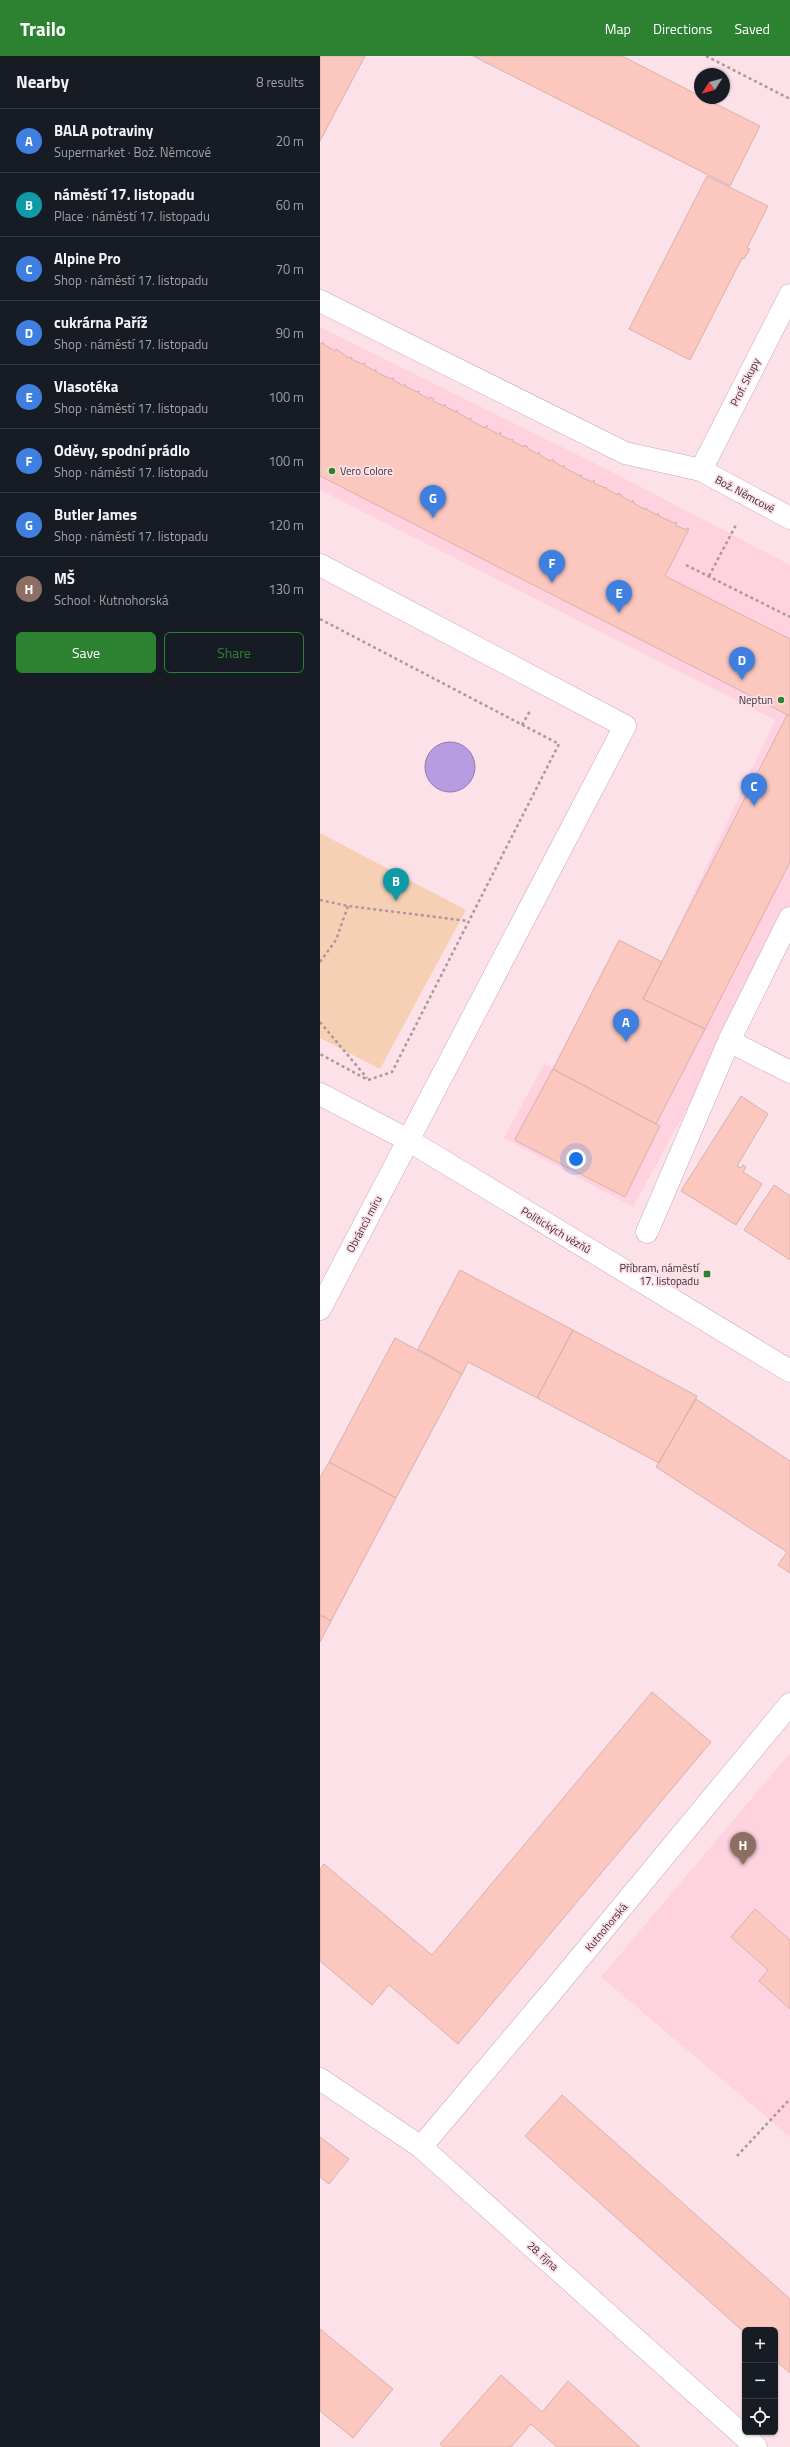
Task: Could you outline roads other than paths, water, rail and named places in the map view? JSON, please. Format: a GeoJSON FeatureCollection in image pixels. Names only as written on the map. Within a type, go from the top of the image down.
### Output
{"type":"FeatureCollection","features":[{"type":"Feature","properties":{"kind":"street","name":"Prof. Skupy"},"geometry":{"type":"LineString","coordinates":[[701,470],[790,294]]}},
{"type":"Feature","properties":{"kind":"street","name":"Bož. Němcové"},"geometry":{"type":"LineString","coordinates":[[320,301],[625,453],[701,470],[790,518]]}},
{"type":"Feature","properties":{"kind":"street","name":"Obránců míru"},"geometry":{"type":"LineString","coordinates":[[320,565],[625,726],[320,1309]]}},
{"type":"Feature","properties":{"kind":"street"},"geometry":{"type":"LineString","coordinates":[[647,1232],[729,1041],[790,918]]}},
{"type":"Feature","properties":{"kind":"street"},"geometry":{"type":"LineString","coordinates":[[729,1041],[790,1072]]}},
{"type":"Feature","properties":{"kind":"street","name":"Politických vězňů"},"geometry":{"type":"LineString","coordinates":[[320,1094],[408,1140],[790,1372]]}},
{"type":"Feature","properties":{"kind":"street","name":"Kutnohorská"},"geometry":{"type":"LineString","coordinates":[[421,2147],[790,1704]]}},
{"type":"Feature","properties":{"kind":"street","name":"28. října"},"geometry":{"type":"LineString","coordinates":[[320,2079],[421,2147],[756,2447]]}},
{"type":"Feature","properties":{"kind":"place","name":"Vero Colore"},"geometry":{"type":"Point","coordinates":[332,471]}},
{"type":"Feature","properties":{"kind":"place","name":"Butler James"},"geometry":{"type":"Point","coordinates":[433,518]}},
{"type":"Feature","properties":{"kind":"place","name":"Oděvy, spodní prádlo"},"geometry":{"type":"Point","coordinates":[552,583]}},
{"type":"Feature","properties":{"kind":"place","name":"Vlasotéka"},"geometry":{"type":"Point","coordinates":[619,613]}},
{"type":"Feature","properties":{"kind":"place","name":"cukrárna Paříž"},"geometry":{"type":"Point","coordinates":[742,680]}},
{"type":"Feature","properties":{"kind":"place","name":"Neptun"},"geometry":{"type":"Point","coordinates":[781,700]}},
{"type":"Feature","properties":{"kind":"place","name":"Alpine Pro"},"geometry":{"type":"Point","coordinates":[754,806]}},
{"type":"Feature","properties":{"kind":"place","name":"náměstí 17. listopadu"},"geometry":{"type":"Point","coordinates":[396,901]}},
{"type":"Feature","properties":{"kind":"place","name":"BALA potraviny"},"geometry":{"type":"Point","coordinates":[626,1042]}},
{"type":"Feature","properties":{"kind":"place","name":"Příbram, náměstí 17. listopadu"},"geometry":{"type":"Point","coordinates":[707,1274]}},
{"type":"Feature","properties":{"kind":"place","name":"MŠ"},"geometry":{"type":"Point","coordinates":[743,1865]}}]}
